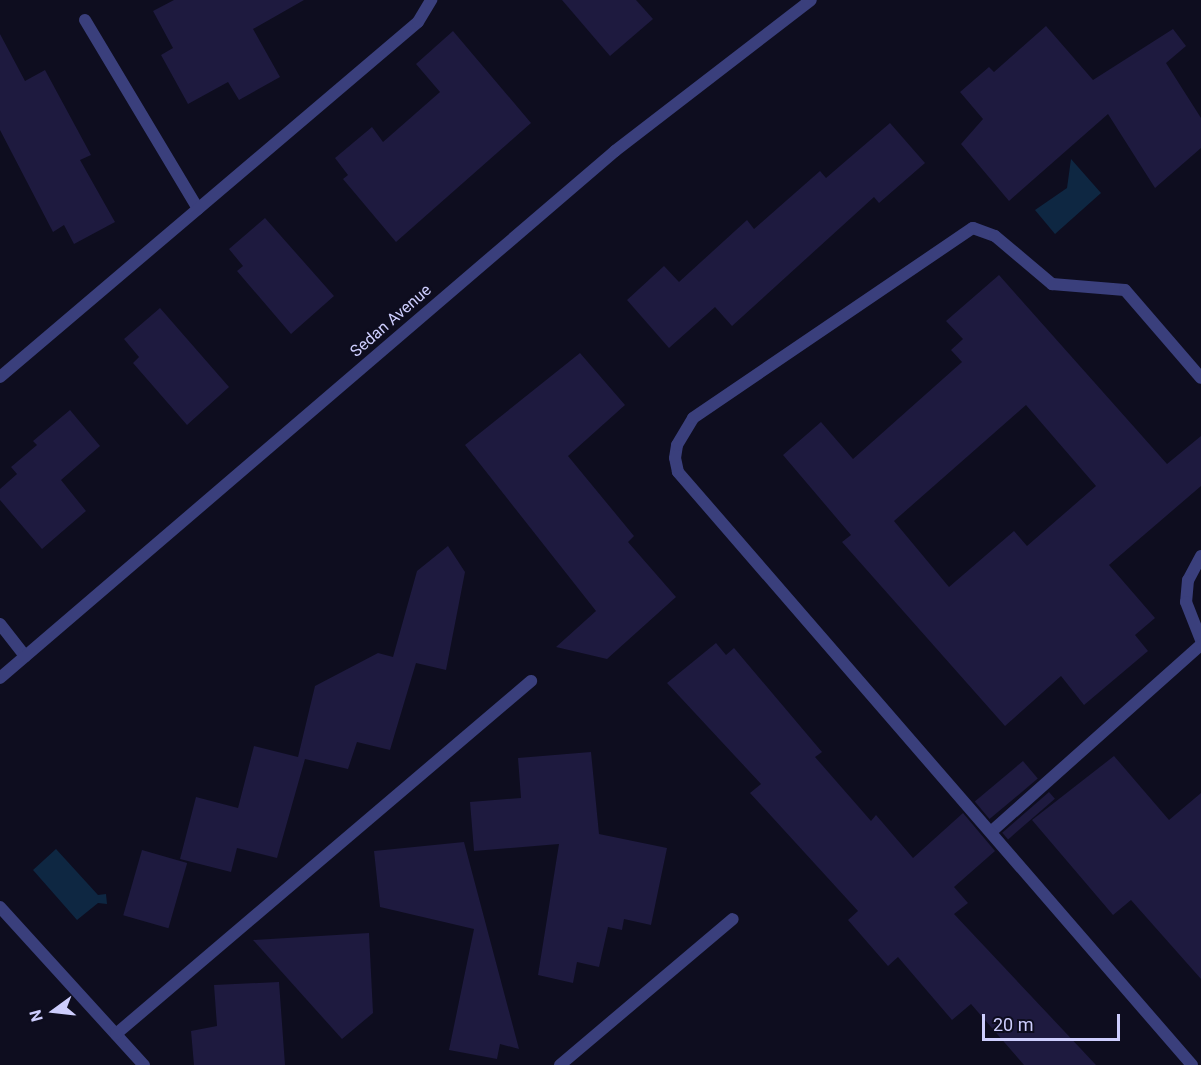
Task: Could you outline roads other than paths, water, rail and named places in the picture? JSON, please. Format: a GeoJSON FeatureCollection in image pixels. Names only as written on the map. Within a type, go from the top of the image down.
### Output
{"type":"FeatureCollection","features":[{"type":"Feature","properties":{"kind":"street"},"geometry":{"type":"LineString","coordinates":[[0,377],[418,22],[431,0]]}},
{"type":"Feature","properties":{"kind":"street","name":"Sedan Avenue"},"geometry":{"type":"LineString","coordinates":[[0,678],[615,151],[811,0]]}},
{"type":"Feature","properties":{"kind":"street"},"geometry":{"type":"LineString","coordinates":[[85,20],[198,209]]}},
{"type":"Feature","properties":{"kind":"street"},"geometry":{"type":"LineString","coordinates":[[1192,1065],[992,831],[678,472],[679,438],[710,406],[974,228],[995,236],[1052,284],[1117,288],[1133,296],[1201,378]]}},
{"type":"Feature","properties":{"kind":"street"},"geometry":{"type":"LineString","coordinates":[[1201,556],[1188,580],[1186,602],[1201,640]]}},
{"type":"Feature","properties":{"kind":"street"},"geometry":{"type":"LineString","coordinates":[[0,624],[25,656]]}},
{"type":"Feature","properties":{"kind":"street"},"geometry":{"type":"LineString","coordinates":[[992,831],[1201,645]]}},
{"type":"Feature","properties":{"kind":"street"},"geometry":{"type":"LineString","coordinates":[[116,1034],[531,681]]}},
{"type":"Feature","properties":{"kind":"street"},"geometry":{"type":"LineString","coordinates":[[0,907],[144,1065]]}},
{"type":"Feature","properties":{"kind":"street"},"geometry":{"type":"LineString","coordinates":[[560,1065],[733,919]]}},
{"type":"Feature","properties":{"kind":"water"},"geometry":{"type":"Polygon","coordinates":[[[1071,159],[1101,193],[1055,234],[1035,210],[1067,188],[1071,159]]]}},
{"type":"Feature","properties":{"kind":"water"},"geometry":{"type":"Polygon","coordinates":[[[56,849],[98,895],[106,894],[107,904],[98,903],[77,920],[33,870],[56,849]]]}}]}
